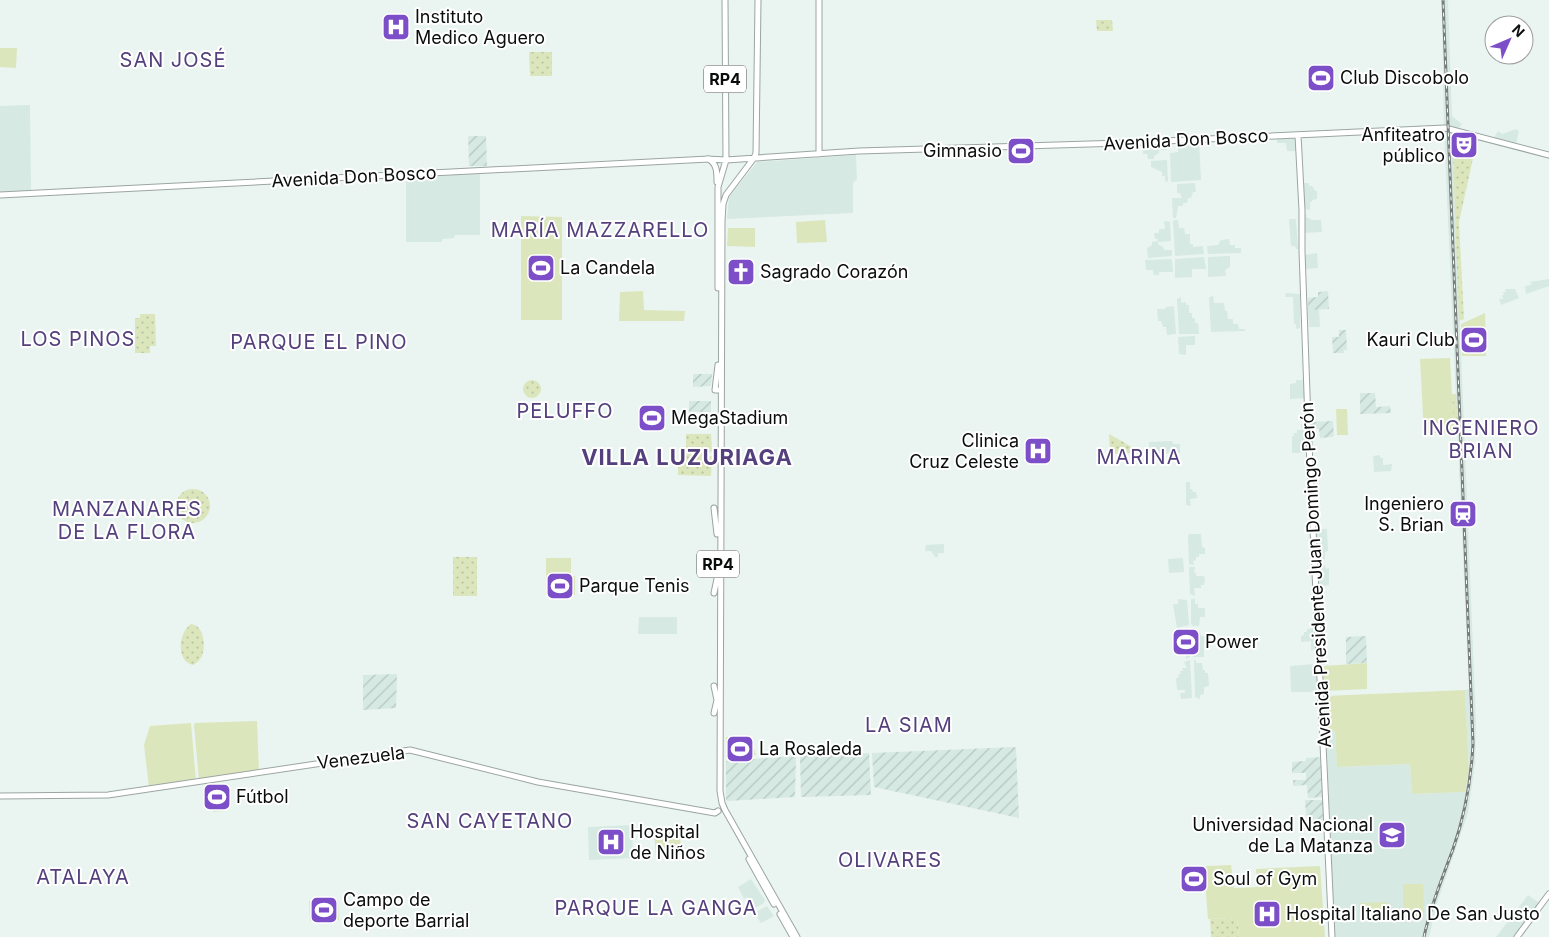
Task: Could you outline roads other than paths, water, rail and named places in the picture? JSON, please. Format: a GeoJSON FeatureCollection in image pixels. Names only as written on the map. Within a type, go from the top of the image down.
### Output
{"type":"FeatureCollection","features":[{"type":"Feature","properties":{"kind":"main road","name":"RP4"},"geometry":{"type":"LineString","coordinates":[[725,0],[726,158],[718,187],[720,797],[725,810],[797,937]]}},
{"type":"Feature","properties":{"kind":"main road","name":"RP4"},"geometry":{"type":"LineString","coordinates":[[718,293],[723,204],[728,193],[755,157],[758,0]]}},
{"type":"Feature","properties":{"kind":"main road"},"geometry":{"type":"LineString","coordinates":[[819,0],[819,154]]}},
{"type":"Feature","properties":{"kind":"main road","name":"Avenida Don Bosco"},"geometry":{"type":"LineString","coordinates":[[0,195],[726,158],[1445,128],[1549,155]]}},
{"type":"Feature","properties":{"kind":"main road","name":"Avenida Presidente Juan Domingo Perón"},"geometry":{"type":"LineString","coordinates":[[1298,135],[1308,422],[1332,937]]}},
{"type":"Feature","properties":{"kind":"main road"},"geometry":{"type":"LineString","coordinates":[[707,159],[715,166],[718,187]]}},
{"type":"Feature","properties":{"kind":"main road"},"geometry":{"type":"LineString","coordinates":[[718,293],[724,311]]}},
{"type":"Feature","properties":{"kind":"main road","name":"RP4"},"geometry":{"type":"LineString","coordinates":[[720,350],[716,390],[718,534],[717,783],[719,804],[793,937]]}},
{"type":"Feature","properties":{"kind":"main road"},"geometry":{"type":"LineString","coordinates":[[714,508],[718,534]]}},
{"type":"Feature","properties":{"kind":"main road"},"geometry":{"type":"LineString","coordinates":[[714,593],[718,574]]}},
{"type":"Feature","properties":{"kind":"main road"},"geometry":{"type":"LineString","coordinates":[[720,599],[723,620]]}},
{"type":"Feature","properties":{"kind":"main road"},"geometry":{"type":"LineString","coordinates":[[714,686],[717,700],[714,713]]}},
{"type":"Feature","properties":{"kind":"main road","name":"Venezuela"},"geometry":{"type":"LineString","coordinates":[[0,796],[104,796],[410,750],[538,782],[634,800],[715,813],[718,811]]}},
{"type":"Feature","properties":{"kind":"main road"},"geometry":{"type":"LineString","coordinates":[[1517,937],[1549,894]]}},
{"type":"Feature","properties":{"kind":"railway"},"geometry":{"type":"LineString","coordinates":[[1424,937],[1433,904],[1461,823],[1469,785],[1473,744],[1443,0]]}},
{"type":"Feature","properties":{"kind":"place","name":"Instituto Medico Aguero"},"geometry":{"type":"Point","coordinates":[396,27]}},
{"type":"Feature","properties":{"kind":"place","name":"Club Discobolo"},"geometry":{"type":"Point","coordinates":[1321,78]}},
{"type":"Feature","properties":{"kind":"place","name":"Anfiteatro público"},"geometry":{"type":"Point","coordinates":[1464,145]}},
{"type":"Feature","properties":{"kind":"place","name":"Gimnasio"},"geometry":{"type":"Point","coordinates":[1021,151]}},
{"type":"Feature","properties":{"kind":"place","name":"La Candela"},"geometry":{"type":"Point","coordinates":[541,268]}},
{"type":"Feature","properties":{"kind":"place","name":"Sagrado Corazón"},"geometry":{"type":"Point","coordinates":[741,272]}},
{"type":"Feature","properties":{"kind":"place","name":"Kauri Club"},"geometry":{"type":"Point","coordinates":[1474,340]}},
{"type":"Feature","properties":{"kind":"place","name":"MegaStadium"},"geometry":{"type":"Point","coordinates":[652,418]}},
{"type":"Feature","properties":{"kind":"place","name":"Clinica Cruz Celeste"},"geometry":{"type":"Point","coordinates":[1038,451]}},
{"type":"Feature","properties":{"kind":"place","name":"Ingeniero S. Brian"},"geometry":{"type":"Point","coordinates":[1463,514]}},
{"type":"Feature","properties":{"kind":"place","name":"Parque Tenis"},"geometry":{"type":"Point","coordinates":[560,586]}},
{"type":"Feature","properties":{"kind":"place","name":"Power"},"geometry":{"type":"Point","coordinates":[1186,642]}},
{"type":"Feature","properties":{"kind":"place","name":"La Rosaleda"},"geometry":{"type":"Point","coordinates":[740,749]}},
{"type":"Feature","properties":{"kind":"place","name":"Fútbol"},"geometry":{"type":"Point","coordinates":[217,797]}},
{"type":"Feature","properties":{"kind":"place","name":"Universidad Nacional de La Matanza"},"geometry":{"type":"Point","coordinates":[1392,835]}},
{"type":"Feature","properties":{"kind":"place","name":"Hospital de Niños"},"geometry":{"type":"Point","coordinates":[611,842]}},
{"type":"Feature","properties":{"kind":"place","name":"Soul of Gym"},"geometry":{"type":"Point","coordinates":[1194,879]}},
{"type":"Feature","properties":{"kind":"place","name":"Campo de deporte Barrial"},"geometry":{"type":"Point","coordinates":[324,910]}},
{"type":"Feature","properties":{"kind":"place","name":"Hospital Italiano De San Justo"},"geometry":{"type":"Point","coordinates":[1267,914]}},
{"type":"Feature","properties":{"kind":"district","name":"SAN JOSÉ"},"geometry":{"type":"Point","coordinates":[173,60]}},
{"type":"Feature","properties":{"kind":"district","name":"MARÍA MAZZARELLO"},"geometry":{"type":"Point","coordinates":[600,230]}},
{"type":"Feature","properties":{"kind":"district","name":"LOS PINOS"},"geometry":{"type":"Point","coordinates":[78,339]}},
{"type":"Feature","properties":{"kind":"district","name":"PARQUE EL PINO"},"geometry":{"type":"Point","coordinates":[319,342]}},
{"type":"Feature","properties":{"kind":"district","name":"PELUFFO"},"geometry":{"type":"Point","coordinates":[565,411]}},
{"type":"Feature","properties":{"kind":"district","name":"INGENIERO BRIAN"},"geometry":{"type":"Point","coordinates":[1481,440]}},
{"type":"Feature","properties":{"kind":"district","name":"VILLA LUZURIAGA"},"geometry":{"type":"Point","coordinates":[687,457]}},
{"type":"Feature","properties":{"kind":"district","name":"MARINA"},"geometry":{"type":"Point","coordinates":[1139,457]}},
{"type":"Feature","properties":{"kind":"district","name":"MANZANARES DE LA FLORA"},"geometry":{"type":"Point","coordinates":[127,520]}},
{"type":"Feature","properties":{"kind":"district","name":"LA SIAM"},"geometry":{"type":"Point","coordinates":[909,725]}},
{"type":"Feature","properties":{"kind":"district","name":"SAN CAYETANO"},"geometry":{"type":"Point","coordinates":[490,821]}},
{"type":"Feature","properties":{"kind":"district","name":"OLIVARES"},"geometry":{"type":"Point","coordinates":[890,860]}},
{"type":"Feature","properties":{"kind":"district","name":"ATALAYA"},"geometry":{"type":"Point","coordinates":[83,877]}},
{"type":"Feature","properties":{"kind":"district","name":"PARQUE LA GANGA"},"geometry":{"type":"Point","coordinates":[656,908]}}]}
